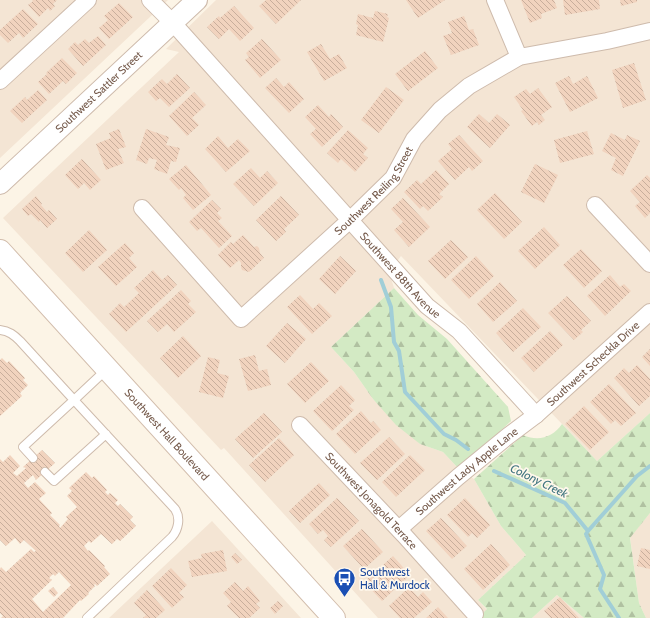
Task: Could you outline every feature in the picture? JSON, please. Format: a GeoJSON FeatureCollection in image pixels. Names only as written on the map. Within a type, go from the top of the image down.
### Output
{"type":"FeatureCollection","features":[{"type":"Feature","properties":{"kind":"main road","name":"Southwest Hall Boulevard"},"geometry":{"type":"LineString","coordinates":[[0,251],[334,618]]}},
{"type":"Feature","properties":{"kind":"street"},"geometry":{"type":"LineString","coordinates":[[0,81],[88,0]]}},
{"type":"Feature","properties":{"kind":"street","name":"Southwest 88th Avenue"},"geometry":{"type":"LineString","coordinates":[[150,0],[173,23],[427,306],[459,331],[536,415]]}},
{"type":"Feature","properties":{"kind":"street","name":"Southwest Sattler Street"},"geometry":{"type":"LineString","coordinates":[[0,184],[197,0]]}},
{"type":"Feature","properties":{"kind":"street"},"geometry":{"type":"LineString","coordinates":[[495,0],[519,57]]}},
{"type":"Feature","properties":{"kind":"street","name":"Southwest Reiling Street"},"geometry":{"type":"LineString","coordinates":[[142,208],[241,319],[350,220],[393,178],[414,139],[440,110],[469,86],[519,57],[607,41],[650,31]]}},
{"type":"Feature","properties":{"kind":"street"},"geometry":{"type":"LineString","coordinates":[[595,205],[650,264]]}},
{"type":"Feature","properties":{"kind":"street","name":"Southwest Scheckla Drive"},"geometry":{"type":"LineString","coordinates":[[536,415],[650,312]]}},
{"type":"Feature","properties":{"kind":"street","name":"Southwest Lady Apple Lane"},"geometry":{"type":"LineString","coordinates":[[399,529],[458,477],[536,415]]}},
{"type":"Feature","properties":{"kind":"street","name":"Southwest Jonagold Terrace"},"geometry":{"type":"LineString","coordinates":[[300,425],[399,529],[475,614]]}},
{"type":"Feature","properties":{"kind":"lane"},"geometry":{"type":"LineString","coordinates":[[0,330],[14,334],[177,512],[178,526],[172,537],[87,618]]}},
{"type":"Feature","properties":{"kind":"lane"},"geometry":{"type":"LineString","coordinates":[[33,458],[22,447],[107,369]]}},
{"type":"Feature","properties":{"kind":"lane"},"geometry":{"type":"LineString","coordinates":[[45,472],[54,481],[106,434]]}},
{"type":"Feature","properties":{"kind":"shaded area"},"geometry":{"type":"Polygon","coordinates":[[[0,0],[168,0],[0,158],[0,0]]]}},
{"type":"Feature","properties":{"kind":"shaded area"},"geometry":{"type":"Polygon","coordinates":[[[216,0],[650,0],[650,413],[597,461],[401,256],[389,272],[394,288],[331,347],[354,372],[373,399],[420,444],[443,452],[457,467],[474,479],[501,526],[526,555],[478,600],[487,610],[481,616],[482,618],[378,618],[224,448],[221,450],[3,218],[179,52],[166,49],[216,0]]]}},
{"type":"Feature","properties":{"kind":"shaded area"},"geometry":{"type":"Polygon","coordinates":[[[650,513],[650,618],[646,618],[639,603],[630,537],[650,513]]]}},
{"type":"Feature","properties":{"kind":"shaded area"},"geometry":{"type":"Polygon","coordinates":[[[212,521],[301,618],[109,618],[212,521]]]}},
{"type":"Feature","properties":{"kind":"shaded area"},"geometry":{"type":"Polygon","coordinates":[[[557,595],[584,618],[532,618],[557,595]]]}},
{"type":"Feature","properties":{"kind":"green space"},"geometry":{"type":"Polygon","coordinates":[[[394,288],[418,315],[447,339],[508,407],[511,421],[469,460],[457,467],[443,452],[420,444],[396,425],[373,399],[354,372],[331,347],[394,288]]]}},
{"type":"Feature","properties":{"kind":"green space"},"geometry":{"type":"Polygon","coordinates":[[[650,413],[650,513],[630,538],[639,603],[646,618],[584,618],[557,595],[532,618],[482,618],[480,616],[487,609],[478,600],[526,555],[501,526],[474,479],[523,435],[535,438],[545,437],[554,432],[562,424],[597,461],[650,413]]]}},
{"type":"Feature","properties":{"kind":"building"},"geometry":{"type":"Polygon","coordinates":[[[32,0],[57,0],[53,4],[55,6],[50,11],[48,8],[39,17],[28,5],[33,1],[32,0]]]}},
{"type":"Feature","properties":{"kind":"building"},"geometry":{"type":"Polygon","coordinates":[[[266,0],[301,0],[276,24],[259,6],[266,0]]]}},
{"type":"Feature","properties":{"kind":"building"},"geometry":{"type":"Polygon","coordinates":[[[406,0],[445,0],[418,18],[406,0]]]}},
{"type":"Feature","properties":{"kind":"building"},"geometry":{"type":"Polygon","coordinates":[[[521,0],[554,0],[557,8],[541,14],[542,18],[530,23],[521,0]]]}},
{"type":"Feature","properties":{"kind":"building"},"geometry":{"type":"Polygon","coordinates":[[[563,0],[599,0],[600,9],[565,15],[563,0]]]}},
{"type":"Feature","properties":{"kind":"building"},"geometry":{"type":"Polygon","coordinates":[[[620,0],[637,0],[637,2],[621,6],[620,0]]]}},
{"type":"Feature","properties":{"kind":"building"},"geometry":{"type":"Polygon","coordinates":[[[119,3],[133,17],[109,39],[99,28],[108,20],[104,16],[119,3]]]}},
{"type":"Feature","properties":{"kind":"building"},"geometry":{"type":"Polygon","coordinates":[[[234,6],[254,28],[240,41],[229,29],[219,39],[207,27],[219,16],[220,18],[234,6]]]}},
{"type":"Feature","properties":{"kind":"building"},"geometry":{"type":"Polygon","coordinates":[[[23,9],[38,24],[23,38],[19,33],[8,43],[0,35],[0,30],[23,9]]]}},
{"type":"Feature","properties":{"kind":"building"},"geometry":{"type":"Polygon","coordinates":[[[375,11],[388,14],[387,17],[389,18],[383,42],[356,35],[358,14],[373,18],[375,11]]]}},
{"type":"Feature","properties":{"kind":"building"},"geometry":{"type":"Polygon","coordinates":[[[464,16],[469,30],[473,29],[479,45],[451,55],[443,36],[452,33],[448,22],[464,16]]]}},
{"type":"Feature","properties":{"kind":"building"},"geometry":{"type":"Polygon","coordinates":[[[98,36],[106,45],[83,66],[68,49],[75,42],[78,45],[85,39],[89,43],[98,36]]]}},
{"type":"Feature","properties":{"kind":"building"},"geometry":{"type":"Polygon","coordinates":[[[262,39],[281,60],[260,78],[245,60],[249,57],[246,53],[262,39]]]}},
{"type":"Feature","properties":{"kind":"building"},"geometry":{"type":"Polygon","coordinates":[[[321,44],[330,59],[339,54],[347,68],[324,81],[307,52],[321,44]]]}},
{"type":"Feature","properties":{"kind":"building"},"geometry":{"type":"Polygon","coordinates":[[[425,51],[438,68],[408,91],[395,74],[425,51]]]}},
{"type":"Feature","properties":{"kind":"building"},"geometry":{"type":"Polygon","coordinates":[[[62,58],[77,73],[66,84],[63,81],[49,94],[38,82],[62,58]]]}},
{"type":"Feature","properties":{"kind":"building"},"geometry":{"type":"Polygon","coordinates":[[[634,63],[646,100],[623,108],[612,70],[634,63]]]}},
{"type":"Feature","properties":{"kind":"building"},"geometry":{"type":"Polygon","coordinates":[[[177,74],[190,88],[169,107],[160,98],[156,101],[148,92],[162,79],[167,84],[177,74]]]}},
{"type":"Feature","properties":{"kind":"building"},"geometry":{"type":"Polygon","coordinates":[[[569,76],[573,84],[587,76],[598,98],[570,112],[555,83],[569,76]]]}},
{"type":"Feature","properties":{"kind":"building"},"geometry":{"type":"Polygon","coordinates":[[[276,78],[284,87],[289,82],[304,99],[289,113],[265,88],[276,78]]]}},
{"type":"Feature","properties":{"kind":"building"},"geometry":{"type":"Polygon","coordinates":[[[386,87],[404,100],[379,133],[361,120],[386,87]]]}},
{"type":"Feature","properties":{"kind":"building"},"geometry":{"type":"Polygon","coordinates":[[[538,88],[552,107],[541,115],[545,120],[539,125],[537,122],[532,126],[521,111],[523,110],[514,97],[526,89],[530,94],[538,88]]]}},
{"type":"Feature","properties":{"kind":"building"},"geometry":{"type":"Polygon","coordinates":[[[38,90],[47,100],[22,123],[10,111],[25,97],[27,100],[38,90]]]}},
{"type":"Feature","properties":{"kind":"building"},"geometry":{"type":"Polygon","coordinates":[[[194,92],[206,105],[192,118],[199,125],[187,136],[169,116],[194,92]]]}},
{"type":"Feature","properties":{"kind":"building"},"geometry":{"type":"Polygon","coordinates":[[[318,105],[329,117],[331,114],[343,127],[322,147],[310,134],[316,129],[305,117],[318,105]]]}},
{"type":"Feature","properties":{"kind":"building"},"geometry":{"type":"Polygon","coordinates":[[[479,114],[489,123],[497,114],[510,125],[490,148],[467,127],[479,114]]]}},
{"type":"Feature","properties":{"kind":"building"},"geometry":{"type":"Polygon","coordinates":[[[119,129],[126,147],[118,149],[124,163],[106,170],[96,144],[111,138],[109,133],[119,129]]]}},
{"type":"Feature","properties":{"kind":"building"},"geometry":{"type":"Polygon","coordinates":[[[146,129],[169,137],[166,145],[180,148],[176,162],[171,161],[167,174],[154,169],[157,160],[149,158],[147,164],[136,160],[146,129]]]}},
{"type":"Feature","properties":{"kind":"building"},"geometry":{"type":"Polygon","coordinates":[[[348,130],[368,148],[363,154],[368,158],[355,172],[341,159],[338,163],[327,153],[348,130]]]}},
{"type":"Feature","properties":{"kind":"building"},"geometry":{"type":"Polygon","coordinates":[[[587,131],[594,154],[560,163],[554,140],[587,131]]]}},
{"type":"Feature","properties":{"kind":"building"},"geometry":{"type":"Polygon","coordinates":[[[611,133],[625,140],[627,135],[640,141],[623,176],[611,170],[616,158],[602,151],[611,133]]]}},
{"type":"Feature","properties":{"kind":"building"},"geometry":{"type":"Polygon","coordinates":[[[459,135],[483,161],[472,171],[469,167],[455,180],[438,161],[452,149],[448,144],[459,135]]]}},
{"type":"Feature","properties":{"kind":"building"},"geometry":{"type":"Polygon","coordinates":[[[218,136],[228,148],[238,139],[250,151],[226,172],[205,149],[218,136]]]}},
{"type":"Feature","properties":{"kind":"building"},"geometry":{"type":"Polygon","coordinates":[[[82,159],[101,180],[90,190],[84,183],[78,189],[65,175],[82,159]]]}},
{"type":"Feature","properties":{"kind":"building"},"geometry":{"type":"Polygon","coordinates":[[[535,164],[558,175],[544,203],[521,192],[535,164]]]}},
{"type":"Feature","properties":{"kind":"building"},"geometry":{"type":"Polygon","coordinates":[[[186,165],[211,195],[193,210],[183,198],[186,195],[181,188],[179,190],[169,179],[186,165]]]}},
{"type":"Feature","properties":{"kind":"building"},"geometry":{"type":"Polygon","coordinates":[[[251,168],[260,178],[267,171],[278,183],[254,206],[233,184],[251,168]]]}},
{"type":"Feature","properties":{"kind":"building"},"geometry":{"type":"Polygon","coordinates":[[[436,170],[449,184],[439,194],[443,197],[428,211],[423,206],[420,209],[404,192],[417,180],[421,184],[436,170]]]}},
{"type":"Feature","properties":{"kind":"building"},"geometry":{"type":"Polygon","coordinates":[[[647,175],[650,178],[650,213],[645,218],[635,206],[640,202],[630,191],[647,175]]]}},
{"type":"Feature","properties":{"kind":"building"},"geometry":{"type":"Polygon","coordinates":[[[495,193],[522,222],[504,239],[477,210],[495,193]]]}},
{"type":"Feature","properties":{"kind":"building"},"geometry":{"type":"Polygon","coordinates":[[[36,196],[47,212],[49,210],[57,219],[47,228],[40,220],[39,222],[31,214],[28,216],[22,209],[36,196]]]}},
{"type":"Feature","properties":{"kind":"building"},"geometry":{"type":"Polygon","coordinates":[[[281,196],[299,215],[284,229],[286,232],[276,241],[256,220],[281,196]]]}},
{"type":"Feature","properties":{"kind":"building"},"geometry":{"type":"Polygon","coordinates":[[[403,198],[430,227],[409,247],[394,230],[403,222],[391,209],[403,198]]]}},
{"type":"Feature","properties":{"kind":"building"},"geometry":{"type":"Polygon","coordinates":[[[212,200],[221,209],[217,213],[222,218],[218,221],[232,236],[219,248],[201,228],[197,231],[189,222],[212,200]]]}},
{"type":"Feature","properties":{"kind":"building"},"geometry":{"type":"Polygon","coordinates":[[[544,227],[560,245],[535,269],[518,251],[544,227]]]}},
{"type":"Feature","properties":{"kind":"building"},"geometry":{"type":"Polygon","coordinates":[[[89,230],[107,250],[83,272],[65,253],[89,230]]]}},
{"type":"Feature","properties":{"kind":"building"},"geometry":{"type":"Polygon","coordinates":[[[243,235],[254,247],[257,246],[259,248],[260,253],[264,258],[249,272],[242,270],[239,260],[230,268],[218,255],[231,242],[233,244],[243,235]]]}},
{"type":"Feature","properties":{"kind":"building"},"geometry":{"type":"Polygon","coordinates":[[[451,240],[468,257],[445,279],[428,261],[451,240]]]}},
{"type":"Feature","properties":{"kind":"building"},"geometry":{"type":"Polygon","coordinates":[[[125,243],[134,253],[129,258],[137,267],[116,286],[98,267],[125,243]]]}},
{"type":"Feature","properties":{"kind":"building"},"geometry":{"type":"Polygon","coordinates":[[[581,249],[602,271],[584,288],[563,265],[581,249]]]}},
{"type":"Feature","properties":{"kind":"building"},"geometry":{"type":"Polygon","coordinates":[[[340,256],[356,271],[335,294],[319,279],[340,256]]]}},
{"type":"Feature","properties":{"kind":"building"},"geometry":{"type":"Polygon","coordinates":[[[476,256],[494,276],[469,299],[451,280],[476,256]]]}},
{"type":"Feature","properties":{"kind":"building"},"geometry":{"type":"Polygon","coordinates":[[[153,270],[162,280],[168,275],[177,285],[126,332],[109,314],[120,303],[124,307],[139,293],[134,288],[153,270]]]}},
{"type":"Feature","properties":{"kind":"building"},"geometry":{"type":"Polygon","coordinates":[[[610,275],[620,287],[624,284],[631,291],[605,316],[587,296],[610,275]]]}},
{"type":"Feature","properties":{"kind":"building"},"geometry":{"type":"Polygon","coordinates":[[[500,282],[517,301],[493,322],[477,304],[500,282]]]}},
{"type":"Feature","properties":{"kind":"building"},"geometry":{"type":"Polygon","coordinates":[[[181,290],[191,301],[188,304],[196,312],[174,332],[167,324],[158,332],[147,321],[181,290]]]}},
{"type":"Feature","properties":{"kind":"building"},"geometry":{"type":"Polygon","coordinates":[[[300,295],[313,309],[319,303],[332,316],[312,334],[287,307],[300,295]]]}},
{"type":"Feature","properties":{"kind":"building"},"geometry":{"type":"Polygon","coordinates":[[[567,296],[591,321],[581,330],[583,332],[574,340],[548,313],[567,296]]]}},
{"type":"Feature","properties":{"kind":"building"},"geometry":{"type":"Polygon","coordinates":[[[523,308],[541,327],[513,352],[496,333],[523,308]]]}},
{"type":"Feature","properties":{"kind":"building"},"geometry":{"type":"Polygon","coordinates":[[[287,323],[306,339],[285,363],[266,346],[287,323]]]}},
{"type":"Feature","properties":{"kind":"building"},"geometry":{"type":"Polygon","coordinates":[[[550,331],[563,345],[534,372],[521,358],[550,331]]]}},
{"type":"Feature","properties":{"kind":"building"},"geometry":{"type":"Polygon","coordinates":[[[183,336],[201,356],[178,378],[160,358],[183,336]]]}},
{"type":"Feature","properties":{"kind":"building"},"geometry":{"type":"Polygon","coordinates":[[[650,349],[650,366],[642,357],[650,349]]]}},
{"type":"Feature","properties":{"kind":"building"},"geometry":{"type":"Polygon","coordinates":[[[255,355],[259,371],[267,369],[271,385],[248,391],[239,359],[255,355]]]}},
{"type":"Feature","properties":{"kind":"building"},"geometry":{"type":"Polygon","coordinates":[[[208,357],[220,360],[217,373],[229,376],[223,398],[199,392],[208,357]]]}},
{"type":"Feature","properties":{"kind":"building"},"geometry":{"type":"Polygon","coordinates":[[[2,358],[7,363],[9,361],[25,378],[23,380],[28,385],[20,393],[22,396],[0,416],[0,360],[2,358]]]}},
{"type":"Feature","properties":{"kind":"building"},"geometry":{"type":"Polygon","coordinates":[[[311,362],[329,381],[305,403],[287,384],[311,362]]]}},
{"type":"Feature","properties":{"kind":"building"},"geometry":{"type":"Polygon","coordinates":[[[637,365],[650,379],[650,396],[639,406],[614,378],[624,368],[629,373],[637,365]]]}},
{"type":"Feature","properties":{"kind":"building"},"geometry":{"type":"Polygon","coordinates":[[[609,384],[636,413],[621,426],[615,420],[611,424],[590,402],[609,384]]]}},
{"type":"Feature","properties":{"kind":"building"},"geometry":{"type":"Polygon","coordinates":[[[341,385],[355,400],[349,406],[354,410],[332,431],[313,411],[341,385]]]}},
{"type":"Feature","properties":{"kind":"building"},"geometry":{"type":"Polygon","coordinates":[[[584,406],[609,432],[590,450],[565,424],[584,406]]]}},
{"type":"Feature","properties":{"kind":"building"},"geometry":{"type":"Polygon","coordinates":[[[361,411],[371,423],[373,421],[381,430],[355,454],[336,434],[361,411]]]}},
{"type":"Feature","properties":{"kind":"building"},"geometry":{"type":"Polygon","coordinates":[[[264,413],[282,432],[253,458],[235,439],[264,413]]]}},
{"type":"Feature","properties":{"kind":"building"},"geometry":{"type":"Polygon","coordinates":[[[389,437],[405,454],[377,480],[360,463],[389,437]]]}},
{"type":"Feature","properties":{"kind":"building"},"geometry":{"type":"Polygon","coordinates":[[[279,438],[294,455],[265,482],[249,465],[279,438]]]}},
{"type":"Feature","properties":{"kind":"building"},"geometry":{"type":"Polygon","coordinates":[[[42,450],[55,463],[36,480],[33,475],[24,483],[28,488],[35,482],[46,493],[39,499],[52,513],[50,515],[60,525],[60,528],[68,519],[66,517],[77,507],[67,496],[72,491],[69,488],[86,472],[92,478],[94,476],[107,490],[105,492],[108,495],[110,493],[118,500],[115,503],[118,506],[120,504],[133,517],[130,520],[136,526],[120,541],[117,539],[112,544],[101,534],[91,543],[89,541],[84,546],[105,566],[104,567],[110,574],[97,586],[95,584],[95,586],[88,593],[89,594],[81,601],[80,600],[63,618],[1,618],[3,616],[0,613],[1,567],[6,572],[31,549],[34,552],[36,551],[24,540],[20,544],[15,538],[6,546],[0,540],[0,459],[3,462],[10,455],[20,466],[13,473],[17,476],[26,468],[23,467],[42,450]],[[59,572],[55,576],[53,574],[49,578],[52,580],[32,599],[43,612],[71,585],[59,572]]]}},
{"type":"Feature","properties":{"kind":"building"},"geometry":{"type":"Polygon","coordinates":[[[410,455],[425,470],[396,497],[382,482],[410,455]]]}},
{"type":"Feature","properties":{"kind":"building"},"geometry":{"type":"Polygon","coordinates":[[[319,483],[330,495],[300,523],[289,511],[319,483]]]}},
{"type":"Feature","properties":{"kind":"building"},"geometry":{"type":"Polygon","coordinates":[[[337,498],[359,521],[331,547],[324,540],[328,536],[323,530],[318,534],[309,524],[337,498]]]}},
{"type":"Feature","properties":{"kind":"building"},"geometry":{"type":"Polygon","coordinates":[[[465,498],[490,525],[477,538],[472,533],[468,537],[447,515],[465,498]]]}},
{"type":"Feature","properties":{"kind":"building"},"geometry":{"type":"Polygon","coordinates":[[[441,518],[467,546],[452,559],[426,531],[441,518]]]}},
{"type":"Feature","properties":{"kind":"building"},"geometry":{"type":"Polygon","coordinates":[[[362,529],[383,552],[364,569],[343,546],[362,529]]]}},
{"type":"Feature","properties":{"kind":"building"},"geometry":{"type":"Polygon","coordinates":[[[491,544],[510,565],[483,590],[464,569],[491,544]]]}},
{"type":"Feature","properties":{"kind":"building"},"geometry":{"type":"Polygon","coordinates":[[[641,548],[650,550],[650,569],[637,566],[641,548]]]}},
{"type":"Feature","properties":{"kind":"building"},"geometry":{"type":"Polygon","coordinates":[[[223,550],[227,571],[192,577],[188,561],[202,558],[201,554],[223,550]]]}},
{"type":"Feature","properties":{"kind":"building"},"geometry":{"type":"Polygon","coordinates":[[[235,553],[242,560],[237,564],[231,557],[235,553]]]}},
{"type":"Feature","properties":{"kind":"building"},"geometry":{"type":"Polygon","coordinates":[[[393,556],[410,575],[382,601],[364,582],[393,556]]]}},
{"type":"Feature","properties":{"kind":"building"},"geometry":{"type":"Polygon","coordinates":[[[171,568],[187,585],[179,593],[184,597],[172,608],[152,586],[171,568]]]}},
{"type":"Feature","properties":{"kind":"building"},"geometry":{"type":"Polygon","coordinates":[[[235,582],[243,591],[248,586],[260,601],[256,604],[260,608],[249,618],[239,618],[227,606],[231,602],[223,593],[235,582]]]}},
{"type":"Feature","properties":{"kind":"building"},"geometry":{"type":"Polygon","coordinates":[[[53,587],[58,593],[54,597],[48,591],[53,587]]]}},
{"type":"Feature","properties":{"kind":"building"},"geometry":{"type":"Polygon","coordinates":[[[409,587],[418,597],[423,592],[432,602],[414,618],[400,618],[389,606],[409,587]]]}},
{"type":"Feature","properties":{"kind":"building"},"geometry":{"type":"Polygon","coordinates":[[[147,590],[165,610],[156,618],[143,618],[146,615],[134,603],[147,590]]]}},
{"type":"Feature","properties":{"kind":"building"},"geometry":{"type":"Polygon","coordinates":[[[560,597],[579,618],[551,618],[544,611],[560,597]]]}},
{"type":"Feature","properties":{"kind":"building"},"geometry":{"type":"Polygon","coordinates":[[[278,601],[283,606],[275,614],[270,608],[278,601]]]}},
{"type":"Feature","properties":{"kind":"building"},"geometry":{"type":"Polygon","coordinates":[[[438,607],[448,618],[426,618],[438,607]]]}},
{"type":"Feature","properties":{"kind":"waterway","name":"Colony Creek"},"geometry":{"type":"LineString","coordinates":[[381,280],[391,307],[394,342],[399,351],[405,392],[444,434],[456,440],[468,449]]}},
{"type":"Feature","properties":{"kind":"waterway"},"geometry":{"type":"LineString","coordinates":[[588,531],[637,476],[650,466]]}},
{"type":"Feature","properties":{"kind":"waterway","name":"Colony Creek"},"geometry":{"type":"LineString","coordinates":[[494,471],[565,503],[588,531],[586,534],[604,575],[600,589],[619,618]]}},
{"type":"Feature","properties":{"kind":"place","name":"Southwest Hall & Murdock"},"geometry":{"type":"Point","coordinates":[344,598]}}]}
